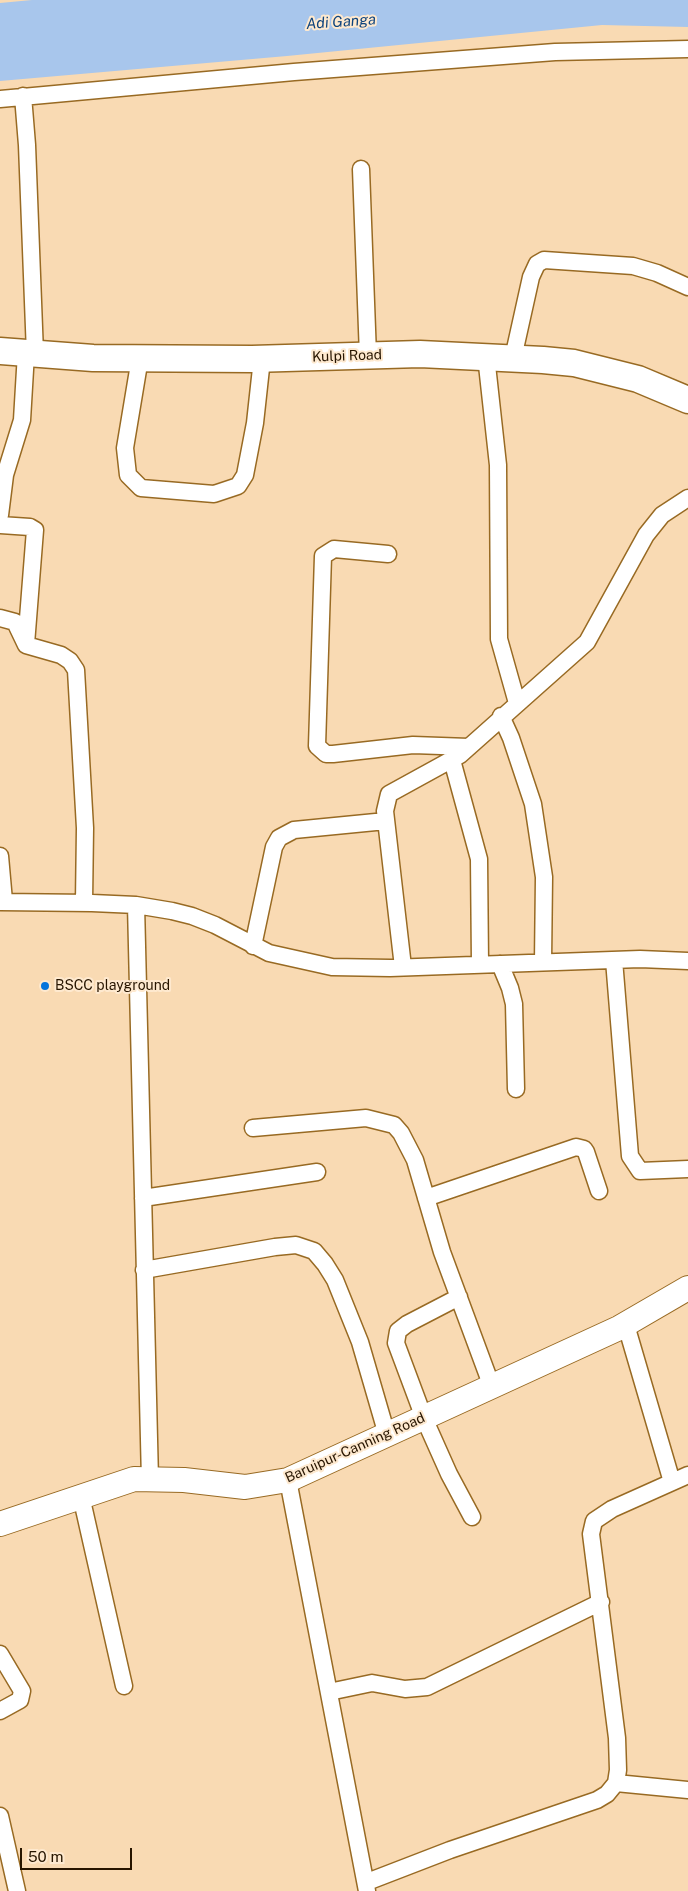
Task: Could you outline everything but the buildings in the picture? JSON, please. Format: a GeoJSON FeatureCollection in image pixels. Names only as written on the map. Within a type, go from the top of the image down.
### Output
{"type":"FeatureCollection","features":[{"type":"Feature","properties":{"kind":"main road","name":"Kulpi Road"},"geometry":{"type":"LineString","coordinates":[[0,351],[93,358],[262,359],[368,356],[486,356],[574,363],[638,379],[688,400]]}},
{"type":"Feature","properties":{"kind":"main road","name":"Baruipur-Canning Road"},"geometry":{"type":"LineString","coordinates":[[0,1524],[134,1480],[184,1480],[245,1487],[288,1480],[626,1324],[688,1288]]}},
{"type":"Feature","properties":{"kind":"street"},"geometry":{"type":"LineString","coordinates":[[0,99],[294,72],[555,52],[688,50]]}},
{"type":"Feature","properties":{"kind":"street"},"geometry":{"type":"LineString","coordinates":[[0,515],[5,475],[22,420],[30,353],[27,145],[22,96]]}},
{"type":"Feature","properties":{"kind":"street"},"geometry":{"type":"LineString","coordinates":[[361,169],[368,356]]}},
{"type":"Feature","properties":{"kind":"street"},"geometry":{"type":"LineString","coordinates":[[513,358],[531,277],[537,264],[544,260],[633,266],[657,273],[688,287]]}},
{"type":"Feature","properties":{"kind":"street"},"geometry":{"type":"LineString","coordinates":[[486,356],[498,465],[499,639],[516,702]]}},
{"type":"Feature","properties":{"kind":"street"},"geometry":{"type":"LineString","coordinates":[[140,358],[125,448],[128,475],[141,488],[214,494],[238,486],[245,475],[255,422],[262,359]]}},
{"type":"Feature","properties":{"kind":"street"},"geometry":{"type":"LineString","coordinates":[[403,967],[385,804],[393,790],[452,760],[470,747],[516,702],[587,642],[646,535],[662,515],[688,498]]}},
{"type":"Feature","properties":{"kind":"street"},"geometry":{"type":"LineString","coordinates":[[0,525],[30,527],[35,530],[26,645]]}},
{"type":"Feature","properties":{"kind":"street"},"geometry":{"type":"LineString","coordinates":[[388,554],[334,550],[323,556],[317,746],[326,754],[413,745],[470,747]]}},
{"type":"Feature","properties":{"kind":"street"},"geometry":{"type":"LineString","coordinates":[[0,618],[15,622],[26,645],[60,655],[70,661],[76,670],[85,828],[84,902]]}},
{"type":"Feature","properties":{"kind":"street"},"geometry":{"type":"LineString","coordinates":[[501,716],[511,738],[533,804],[544,877],[543,962]]}},
{"type":"Feature","properties":{"kind":"street"},"geometry":{"type":"LineString","coordinates":[[452,760],[479,859],[480,964]]}},
{"type":"Feature","properties":{"kind":"street"},"geometry":{"type":"LineString","coordinates":[[254,946],[274,847],[278,838],[294,830],[386,821]]}},
{"type":"Feature","properties":{"kind":"street"},"geometry":{"type":"LineString","coordinates":[[0,856],[2,901],[136,905],[192,916],[269,953],[332,967],[403,967],[614,960],[688,961]]}},
{"type":"Feature","properties":{"kind":"street"},"geometry":{"type":"LineString","coordinates":[[136,905],[150,1480]]}},
{"type":"Feature","properties":{"kind":"street"},"geometry":{"type":"LineString","coordinates":[[614,960],[630,1156],[640,1171],[688,1169]]}},
{"type":"Feature","properties":{"kind":"street"},"geometry":{"type":"LineString","coordinates":[[500,964],[510,988],[514,1004],[516,1089]]}},
{"type":"Feature","properties":{"kind":"street"},"geometry":{"type":"LineString","coordinates":[[253,1128],[366,1118],[394,1125],[401,1133],[416,1160],[426,1198],[459,1297],[492,1387]]}},
{"type":"Feature","properties":{"kind":"street"},"geometry":{"type":"LineString","coordinates":[[426,1198],[576,1147],[584,1149],[586,1152],[599,1191]]}},
{"type":"Feature","properties":{"kind":"street"},"geometry":{"type":"LineString","coordinates":[[142,1198],[317,1172]]}},
{"type":"Feature","properties":{"kind":"street"},"geometry":{"type":"LineString","coordinates":[[144,1270],[275,1247],[296,1245],[314,1252],[325,1264],[335,1280],[356,1333],[387,1435]]}},
{"type":"Feature","properties":{"kind":"street"},"geometry":{"type":"LineString","coordinates":[[459,1297],[407,1324],[398,1331],[396,1343],[424,1418],[449,1474],[472,1517]]}},
{"type":"Feature","properties":{"kind":"street"},"geometry":{"type":"LineString","coordinates":[[626,1324],[672,1482]]}},
{"type":"Feature","properties":{"kind":"street"},"geometry":{"type":"LineString","coordinates":[[288,1480],[367,1887],[450,1850],[597,1800],[607,1794],[616,1783],[618,1770],[617,1738],[591,1534],[594,1521],[612,1509],[688,1475]]}},
{"type":"Feature","properties":{"kind":"street"},"geometry":{"type":"LineString","coordinates":[[81,1496],[124,1686]]}},
{"type":"Feature","properties":{"kind":"street"},"geometry":{"type":"LineString","coordinates":[[329,1692],[372,1683],[405,1689],[427,1687],[601,1602]]}},
{"type":"Feature","properties":{"kind":"street"},"geometry":{"type":"LineString","coordinates":[[0,1654],[22,1691],[20,1700],[0,1711]]}},
{"type":"Feature","properties":{"kind":"street"},"geometry":{"type":"LineString","coordinates":[[616,1783],[688,1790]]}},
{"type":"Feature","properties":{"kind":"street"},"geometry":{"type":"LineString","coordinates":[[0,1816],[17,1891]]}},
{"type":"Feature","properties":{"kind":"water","name":"Adi Ganga"},"geometry":{"type":"Polygon","coordinates":[[[32,0],[688,0],[688,27],[602,25],[287,56],[0,81],[0,3],[32,0]]]}},
{"type":"Feature","properties":{"kind":"place","name":"BSCC playground"},"geometry":{"type":"Point","coordinates":[45,986]}}]}
